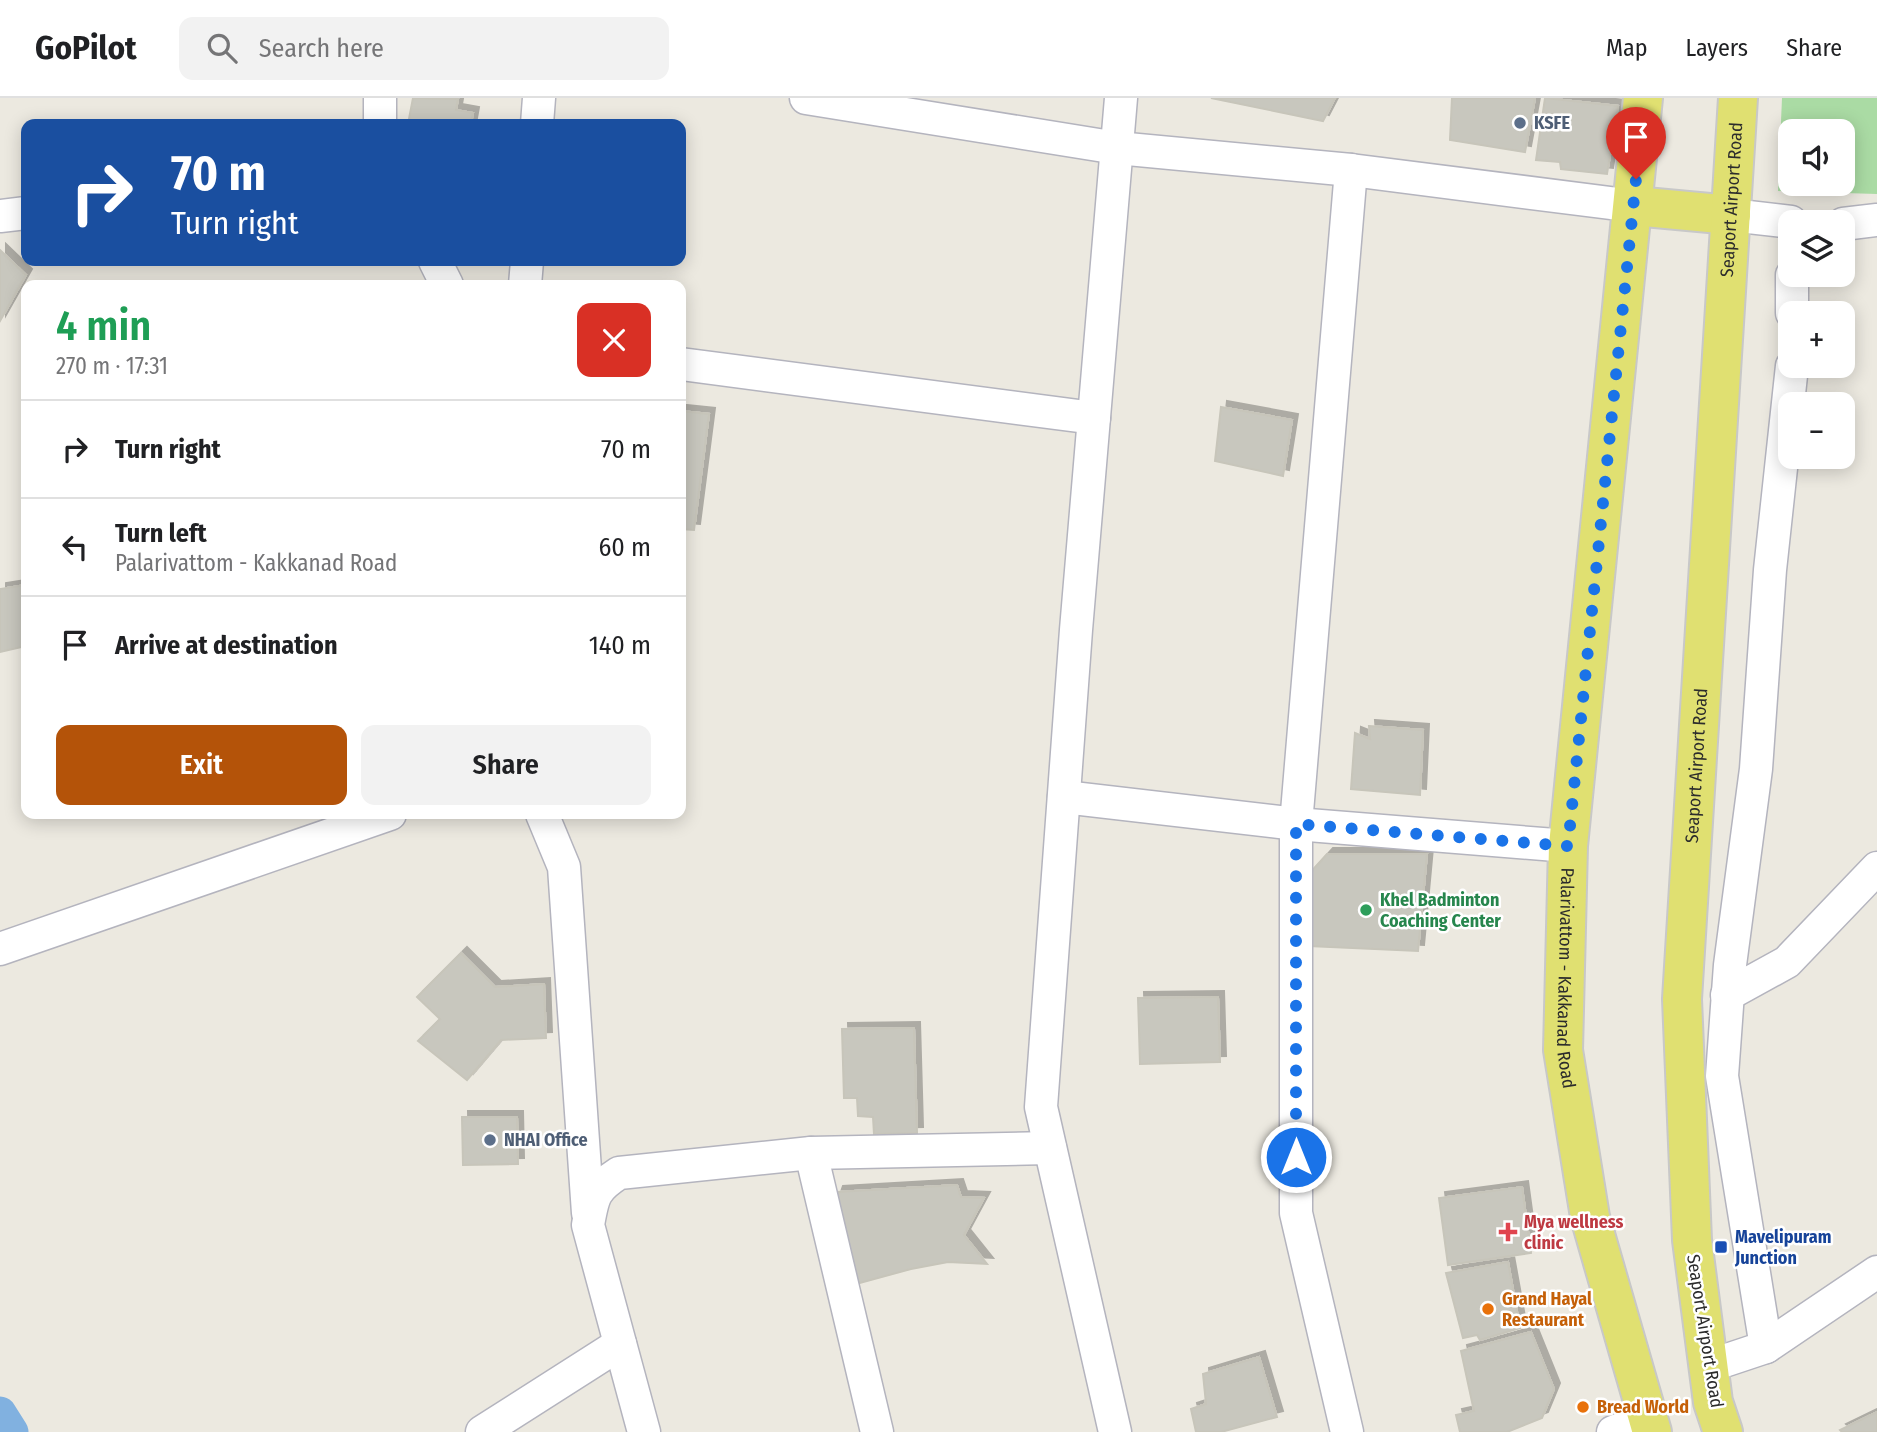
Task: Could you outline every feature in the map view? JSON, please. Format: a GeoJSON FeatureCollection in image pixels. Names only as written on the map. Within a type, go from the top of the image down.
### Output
{"type":"FeatureCollection","features":[{"type":"Feature","properties":{"kind":"main road","name":"Palarivattom - Kakkanad Road"},"geometry":{"type":"LineString","coordinates":[[1643,98],[1568,846],[1563,1050],[1590,1217],[1650,1425]]}},
{"type":"Feature","properties":{"kind":"main road","name":"Seaport Airport Road"},"geometry":{"type":"LineString","coordinates":[[1723,1432],[1713,1402],[1692,1240],[1682,999],[1738,98]]}},
{"type":"Feature","properties":{"kind":"main road"},"geometry":{"type":"LineString","coordinates":[[1634,206],[1731,215]]}},
{"type":"Feature","properties":{"kind":"street"},"geometry":{"type":"LineString","coordinates":[[380,98],[380,119]]}},
{"type":"Feature","properties":{"kind":"street"},"geometry":{"type":"LineString","coordinates":[[537,119],[539,98]]}},
{"type":"Feature","properties":{"kind":"street"},"geometry":{"type":"LineString","coordinates":[[806,98],[883,104],[1117,148],[1351,170],[1634,206]]}},
{"type":"Feature","properties":{"kind":"street"},"geometry":{"type":"LineString","coordinates":[[1115,1432],[1041,1107],[1121,98]]}},
{"type":"Feature","properties":{"kind":"street"},"geometry":{"type":"LineString","coordinates":[[1347,1432],[1296,1213],[1296,824],[1351,170]]}},
{"type":"Feature","properties":{"kind":"street"},"geometry":{"type":"LineString","coordinates":[[0,216],[21,214]]}},
{"type":"Feature","properties":{"kind":"street"},"geometry":{"type":"LineString","coordinates":[[1731,215],[1778,220]]}},
{"type":"Feature","properties":{"kind":"street"},"geometry":{"type":"LineString","coordinates":[[1855,223],[1877,220]]}},
{"type":"Feature","properties":{"kind":"street"},"geometry":{"type":"LineString","coordinates":[[686,365],[1094,418]]}},
{"type":"Feature","properties":{"kind":"street"},"geometry":{"type":"LineString","coordinates":[[1766,1347],[1722,1076],[1727,995],[1756,769],[1770,570],[1791,378]]}},
{"type":"Feature","properties":{"kind":"street"},"geometry":{"type":"LineString","coordinates":[[1064,797],[1296,824],[1568,846]]}},
{"type":"Feature","properties":{"kind":"street"},"geometry":{"type":"LineString","coordinates":[[0,949],[376,819]]}},
{"type":"Feature","properties":{"kind":"street"},"geometry":{"type":"LineString","coordinates":[[544,819],[564,867],[588,1225],[644,1432]]}},
{"type":"Feature","properties":{"kind":"street"},"geometry":{"type":"LineString","coordinates":[[1727,995],[1787,962],[1877,868]]}},
{"type":"Feature","properties":{"kind":"street"},"geometry":{"type":"LineString","coordinates":[[588,1225],[592,1201],[600,1185],[619,1173],[811,1153],[1050,1148]]}},
{"type":"Feature","properties":{"kind":"street"},"geometry":{"type":"LineString","coordinates":[[811,1153],[877,1432]]}},
{"type":"Feature","properties":{"kind":"street"},"geometry":{"type":"LineString","coordinates":[[1709,1366],[1766,1347],[1877,1272]]}},
{"type":"Feature","properties":{"kind":"street"},"geometry":{"type":"LineString","coordinates":[[482,1432],[620,1344]]}},
{"type":"Feature","properties":{"kind":"street"},"geometry":{"type":"LineString","coordinates":[[1613,1432],[1650,1425]]}},
{"type":"Feature","properties":{"kind":"green space"},"geometry":{"type":"Polygon","coordinates":[[[1782,98],[1877,98],[1877,194],[1855,193],[1855,119],[1781,119],[1782,98]]]}},
{"type":"Feature","properties":{"kind":"building"},"geometry":{"type":"Polygon","coordinates":[[[413,98],[458,99],[456,110],[473,113],[472,119],[409,119],[413,98]]]}},
{"type":"Feature","properties":{"kind":"building"},"geometry":{"type":"Polygon","coordinates":[[[1211,98],[1335,98],[1323,121],[1211,98]]]}},
{"type":"Feature","properties":{"kind":"building"},"geometry":{"type":"Polygon","coordinates":[[[1452,98],[1535,98],[1525,152],[1450,140],[1452,98]]]}},
{"type":"Feature","properties":{"kind":"building"},"geometry":{"type":"Polygon","coordinates":[[[1545,98],[1618,106],[1607,174],[1561,169],[1560,162],[1536,160],[1545,98]]]}},
{"type":"Feature","properties":{"kind":"building"},"geometry":{"type":"Polygon","coordinates":[[[0,250],[26,275],[0,321],[0,250]]]}},
{"type":"Feature","properties":{"kind":"building"},"geometry":{"type":"Polygon","coordinates":[[[1221,407],[1292,420],[1283,476],[1215,461],[1221,407]]]}},
{"type":"Feature","properties":{"kind":"building"},"geometry":{"type":"Polygon","coordinates":[[[686,412],[709,414],[694,530],[686,529],[686,412]]]}},
{"type":"Feature","properties":{"kind":"building"},"geometry":{"type":"Polygon","coordinates":[[[21,586],[21,647],[0,652],[0,589],[21,586]]]}},
{"type":"Feature","properties":{"kind":"building"},"geometry":{"type":"Polygon","coordinates":[[[1369,726],[1423,730],[1420,795],[1351,789],[1355,733],[1370,739],[1369,726]]]}},
{"type":"Feature","properties":{"kind":"building","name":"Khel Badminton Coaching Center"},"geometry":{"type":"Polygon","coordinates":[[[1327,854],[1427,854],[1418,951],[1309,946],[1309,874],[1327,854]]]}},
{"type":"Feature","properties":{"kind":"building"},"geometry":{"type":"Polygon","coordinates":[[[461,953],[495,987],[544,984],[546,1038],[501,1040],[467,1080],[418,1041],[440,1019],[417,997],[461,953]]]}},
{"type":"Feature","properties":{"kind":"building"},"geometry":{"type":"Polygon","coordinates":[[[1218,997],[1220,1062],[1140,1064],[1138,998],[1218,997]]]}},
{"type":"Feature","properties":{"kind":"building"},"geometry":{"type":"Polygon","coordinates":[[[914,1028],[917,1133],[874,1134],[873,1117],[858,1116],[857,1098],[844,1098],[842,1029],[914,1028]]]}},
{"type":"Feature","properties":{"kind":"building","name":"NHAI Office"},"geometry":{"type":"Polygon","coordinates":[[[462,1117],[517,1117],[518,1164],[463,1165],[462,1117]]]}},
{"type":"Feature","properties":{"kind":"building"},"geometry":{"type":"Polygon","coordinates":[[[957,1185],[961,1197],[984,1198],[964,1235],[987,1264],[948,1262],[852,1285],[820,1240],[837,1192],[957,1185]]]}},
{"type":"Feature","properties":{"kind":"building"},"geometry":{"type":"Polygon","coordinates":[[[1522,1187],[1531,1253],[1448,1265],[1439,1198],[1522,1187]]]}},
{"type":"Feature","properties":{"kind":"building"},"geometry":{"type":"Polygon","coordinates":[[[1508,1262],[1520,1328],[1480,1340],[1477,1335],[1463,1338],[1446,1273],[1508,1262]]]}},
{"type":"Feature","properties":{"kind":"building"},"geometry":{"type":"Polygon","coordinates":[[[1531,1332],[1554,1389],[1542,1418],[1507,1432],[1460,1432],[1456,1415],[1474,1411],[1461,1351],[1531,1332]]]}},
{"type":"Feature","properties":{"kind":"building"},"geometry":{"type":"Polygon","coordinates":[[[1259,1357],[1277,1417],[1221,1432],[1196,1432],[1191,1409],[1206,1404],[1203,1374],[1259,1357]]]}},
{"type":"Feature","properties":{"kind":"building"},"geometry":{"type":"Polygon","coordinates":[[[1877,1412],[1877,1432],[1840,1430],[1877,1412]]]}},
{"type":"Feature","properties":{"kind":"waterway"},"geometry":{"type":"LineString","coordinates":[[0,1413],[12,1432]]}},
{"type":"Feature","properties":{"kind":"place","name":"KSFE"},"geometry":{"type":"Point","coordinates":[1520,123]}},
{"type":"Feature","properties":{"kind":"place","name":"Khel Badminton Coaching Center"},"geometry":{"type":"Point","coordinates":[1366,910]}},
{"type":"Feature","properties":{"kind":"place","name":"NHAI Office"},"geometry":{"type":"Point","coordinates":[490,1140]}},
{"type":"Feature","properties":{"kind":"place","name":"Mya wellness clinic"},"geometry":{"type":"Point","coordinates":[1508,1232]}},
{"type":"Feature","properties":{"kind":"place","name":"Mavelipuram Junction"},"geometry":{"type":"Point","coordinates":[1721,1247]}},
{"type":"Feature","properties":{"kind":"place","name":"Grand Hayal Restaurant"},"geometry":{"type":"Point","coordinates":[1488,1309]}},
{"type":"Feature","properties":{"kind":"place","name":"Bread World"},"geometry":{"type":"Point","coordinates":[1583,1407]}},
{"type":"Feature","properties":{"kind":"route"},"geometry":{"type":"LineString","coordinates":[[1296,1157],[1296,824],[1568,846],[1636,179]]}}]}
